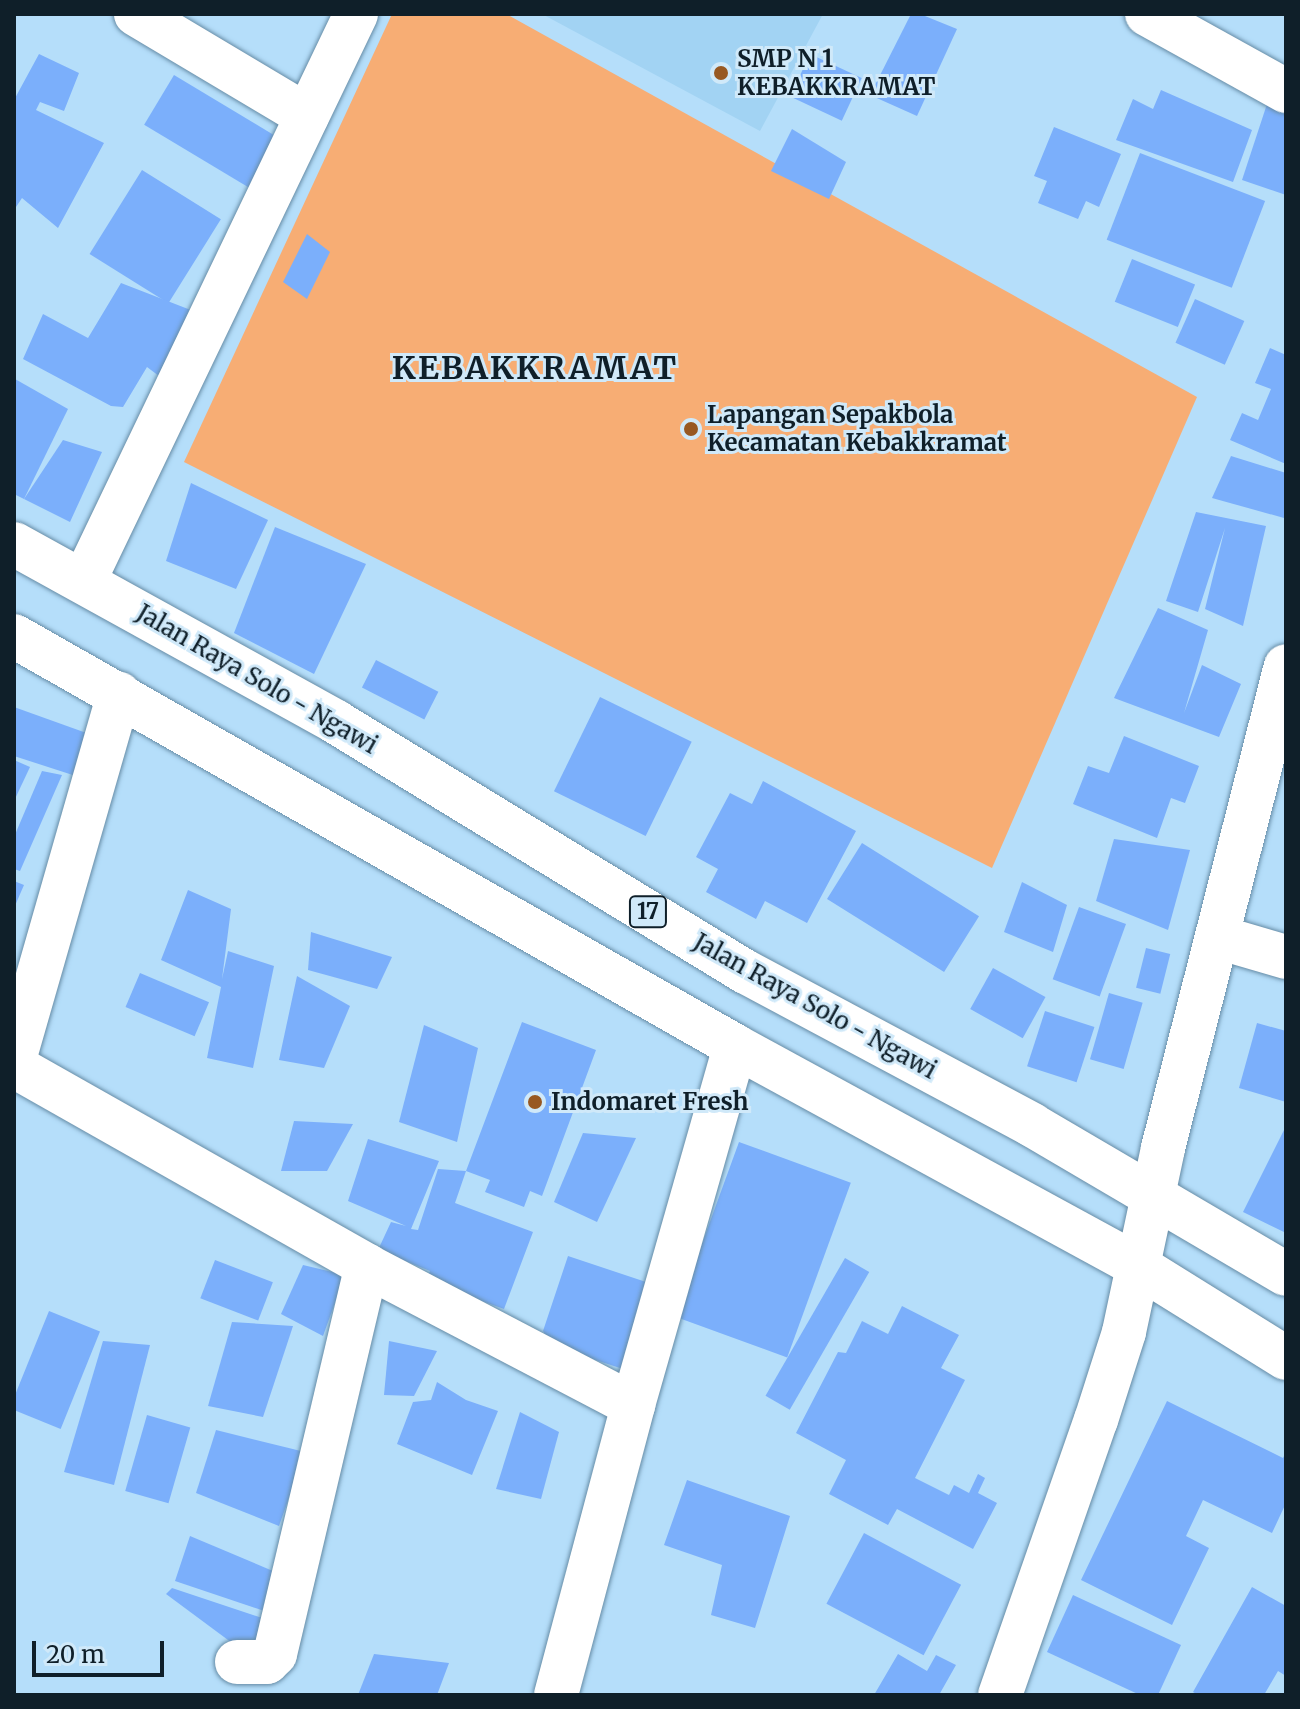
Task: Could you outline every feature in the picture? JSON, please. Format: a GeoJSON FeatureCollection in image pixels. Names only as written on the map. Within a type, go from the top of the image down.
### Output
{"type":"FeatureCollection","features":[{"type":"Feature","properties":{"kind":"main road"},"geometry":{"type":"LineString","coordinates":[[136,14],[307,116]]}},
{"type":"Feature","properties":{"kind":"main road"},"geometry":{"type":"LineString","coordinates":[[84,581],[356,14]]}},
{"type":"Feature","properties":{"kind":"main road"},"geometry":{"type":"LineString","coordinates":[[1147,14],[1286,91]]}},
{"type":"Feature","properties":{"kind":"main road","name":"Jalan Raya Solo - Ngawi"},"geometry":{"type":"LineString","coordinates":[[14,544],[336,722],[746,972],[1032,1125],[1286,1274]]}},
{"type":"Feature","properties":{"kind":"main road"},"geometry":{"type":"LineString","coordinates":[[14,636],[735,1046],[1138,1266],[1286,1358]]}},
{"type":"Feature","properties":{"kind":"main road"},"geometry":{"type":"LineString","coordinates":[[1000,1695],[1124,1332],[1152,1196],[1218,937],[1278,729],[1286,666]]}},
{"type":"Feature","properties":{"kind":"main road"},"geometry":{"type":"LineString","coordinates":[[14,1060],[119,694]]}},
{"type":"Feature","properties":{"kind":"main road"},"geometry":{"type":"LineString","coordinates":[[1218,937],[1286,957]]}},
{"type":"Feature","properties":{"kind":"main road"},"geometry":{"type":"LineString","coordinates":[[556,1695],[633,1405],[735,1046]]}},
{"type":"Feature","properties":{"kind":"main road"},"geometry":{"type":"LineString","coordinates":[[14,1066],[367,1266],[633,1405]]}},
{"type":"Feature","properties":{"kind":"main road"},"geometry":{"type":"LineString","coordinates":[[237,1662],[267,1662],[275,1654],[367,1266]]}},
{"type":"Feature","properties":{"kind":"shaded area","name":"Lapangan Sepakbola Kecamatan Kebakkramat"},"geometry":{"type":"Polygon","coordinates":[[[392,14],[506,14],[1197,397],[992,868],[184,462],[392,14]]]}},
{"type":"Feature","properties":{"kind":"shaded area","name":"SMP N 1 KEBAKKRAMAT"},"geometry":{"type":"Polygon","coordinates":[[[542,14],[823,14],[760,131],[542,14]]]}},
{"type":"Feature","properties":{"kind":"building"},"geometry":{"type":"Polygon","coordinates":[[[911,14],[920,14],[957,29],[917,116],[870,95],[911,14]]]}},
{"type":"Feature","properties":{"kind":"building"},"geometry":{"type":"Polygon","coordinates":[[[39,54],[79,73],[64,111],[40,102],[36,110],[104,143],[58,228],[22,198],[14,210],[14,100],[39,54]]]}},
{"type":"Feature","properties":{"kind":"building"},"geometry":{"type":"Polygon","coordinates":[[[810,54],[862,78],[842,121],[790,97],[810,54]]]}},
{"type":"Feature","properties":{"kind":"building"},"geometry":{"type":"Polygon","coordinates":[[[174,75],[281,139],[251,189],[144,125],[174,75]]]}},
{"type":"Feature","properties":{"kind":"building"},"geometry":{"type":"Polygon","coordinates":[[[1161,90],[1252,130],[1233,182],[1116,140],[1133,99],[1153,109],[1161,90]]]}},
{"type":"Feature","properties":{"kind":"building"},"geometry":{"type":"Polygon","coordinates":[[[1267,104],[1286,111],[1286,195],[1242,180],[1267,104]]]}},
{"type":"Feature","properties":{"kind":"building"},"geometry":{"type":"Polygon","coordinates":[[[1054,127],[1121,154],[1099,207],[1086,201],[1078,219],[1038,203],[1047,181],[1034,176],[1054,127]]]}},
{"type":"Feature","properties":{"kind":"building"},"geometry":{"type":"Polygon","coordinates":[[[792,129],[846,162],[829,199],[771,171],[792,129]]]}},
{"type":"Feature","properties":{"kind":"building"},"geometry":{"type":"Polygon","coordinates":[[[1140,153],[1265,201],[1232,288],[1107,240],[1140,153]]]}},
{"type":"Feature","properties":{"kind":"building"},"geometry":{"type":"Polygon","coordinates":[[[142,170],[221,219],[168,303],[90,254],[142,170]]]}},
{"type":"Feature","properties":{"kind":"building"},"geometry":{"type":"Polygon","coordinates":[[[307,234],[330,252],[307,299],[283,282],[307,234]]]}},
{"type":"Feature","properties":{"kind":"building"},"geometry":{"type":"Polygon","coordinates":[[[1132,259],[1195,284],[1178,327],[1115,302],[1132,259]]]}},
{"type":"Feature","properties":{"kind":"building"},"geometry":{"type":"Polygon","coordinates":[[[121,283],[201,314],[167,382],[147,367],[123,407],[111,406],[23,359],[43,314],[88,338],[121,283]]]}},
{"type":"Feature","properties":{"kind":"building"},"geometry":{"type":"Polygon","coordinates":[[[1195,299],[1244,321],[1225,365],[1175,343],[1195,299]]]}},
{"type":"Feature","properties":{"kind":"building"},"geometry":{"type":"Polygon","coordinates":[[[1270,348],[1286,355],[1286,464],[1230,440],[1242,413],[1258,420],[1271,389],[1255,383],[1270,348]]]}},
{"type":"Feature","properties":{"kind":"building"},"geometry":{"type":"Polygon","coordinates":[[[15,379],[68,409],[24,499],[14,494],[15,379]]]}},
{"type":"Feature","properties":{"kind":"building"},"geometry":{"type":"Polygon","coordinates":[[[63,440],[102,452],[70,522],[24,499],[63,440]]]}},
{"type":"Feature","properties":{"kind":"building"},"geometry":{"type":"Polygon","coordinates":[[[1231,456],[1286,473],[1284,518],[1212,498],[1231,456]]]}},
{"type":"Feature","properties":{"kind":"building"},"geometry":{"type":"Polygon","coordinates":[[[191,483],[268,520],[236,589],[166,561],[191,483]]]}},
{"type":"Feature","properties":{"kind":"building"},"geometry":{"type":"Polygon","coordinates":[[[1196,512],[1266,526],[1243,626],[1205,609],[1225,528],[1198,612],[1166,601],[1196,512]]]}},
{"type":"Feature","properties":{"kind":"building"},"geometry":{"type":"Polygon","coordinates":[[[275,527],[366,564],[314,674],[234,633],[275,527]]]}},
{"type":"Feature","properties":{"kind":"building"},"geometry":{"type":"Polygon","coordinates":[[[1158,608],[1208,630],[1184,713],[1202,665],[1241,684],[1219,737],[1114,698],[1158,608]]]}},
{"type":"Feature","properties":{"kind":"building"},"geometry":{"type":"Polygon","coordinates":[[[376,660],[438,692],[424,719],[362,688],[376,660]]]}},
{"type":"Feature","properties":{"kind":"building"},"geometry":{"type":"Polygon","coordinates":[[[600,697],[692,742],[646,836],[554,791],[600,697]]]}},
{"type":"Feature","properties":{"kind":"building"},"geometry":{"type":"Polygon","coordinates":[[[14,707],[92,735],[82,778],[14,756],[14,707]]]}},
{"type":"Feature","properties":{"kind":"building"},"geometry":{"type":"Polygon","coordinates":[[[1124,736],[1199,766],[1185,803],[1171,798],[1157,838],[1073,804],[1088,766],[1109,773],[1124,736]]]}},
{"type":"Feature","properties":{"kind":"building"},"geometry":{"type":"Polygon","coordinates":[[[14,760],[30,767],[14,801],[14,760]]]}},
{"type":"Feature","properties":{"kind":"building"},"geometry":{"type":"Polygon","coordinates":[[[42,771],[62,775],[20,871],[14,869],[14,837],[42,771]]]}},
{"type":"Feature","properties":{"kind":"building"},"geometry":{"type":"Polygon","coordinates":[[[763,781],[856,831],[807,923],[765,901],[756,919],[706,892],[718,869],[696,857],[730,793],[752,804],[763,781]]]}},
{"type":"Feature","properties":{"kind":"building"},"geometry":{"type":"Polygon","coordinates":[[[1114,839],[1190,850],[1168,930],[1096,901],[1114,839]]]}},
{"type":"Feature","properties":{"kind":"building"},"geometry":{"type":"Polygon","coordinates":[[[862,843],[979,916],[944,972],[827,899],[862,843]]]}},
{"type":"Feature","properties":{"kind":"building"},"geometry":{"type":"Polygon","coordinates":[[[14,881],[24,885],[14,908],[14,881]]]}},
{"type":"Feature","properties":{"kind":"building"},"geometry":{"type":"Polygon","coordinates":[[[1022,882],[1067,905],[1053,952],[1004,932],[1022,882]]]}},
{"type":"Feature","properties":{"kind":"building"},"geometry":{"type":"Polygon","coordinates":[[[188,890],[231,909],[222,979],[228,951],[274,966],[253,1068],[207,1058],[221,987],[161,960],[188,890]]]}},
{"type":"Feature","properties":{"kind":"building"},"geometry":{"type":"Polygon","coordinates":[[[1079,907],[1126,924],[1100,996],[1053,979],[1079,907]]]}},
{"type":"Feature","properties":{"kind":"building"},"geometry":{"type":"Polygon","coordinates":[[[311,932],[392,957],[377,989],[308,970],[311,932]]]}},
{"type":"Feature","properties":{"kind":"building"},"geometry":{"type":"Polygon","coordinates":[[[1146,948],[1170,954],[1160,994],[1136,988],[1146,948]]]}},
{"type":"Feature","properties":{"kind":"building"},"geometry":{"type":"Polygon","coordinates":[[[993,968],[1045,997],[1023,1038],[970,1009],[993,968]]]}},
{"type":"Feature","properties":{"kind":"building"},"geometry":{"type":"Polygon","coordinates":[[[140,973],[209,1002],[195,1036],[126,1007],[140,973]]]}},
{"type":"Feature","properties":{"kind":"building"},"geometry":{"type":"Polygon","coordinates":[[[297,976],[350,1006],[324,1068],[279,1060],[297,976]]]}},
{"type":"Feature","properties":{"kind":"building"},"geometry":{"type":"Polygon","coordinates":[[[1109,993],[1143,1003],[1124,1069],[1090,1059],[1109,993]]]}},
{"type":"Feature","properties":{"kind":"building"},"geometry":{"type":"Polygon","coordinates":[[[1045,1011],[1094,1027],[1077,1082],[1027,1066],[1045,1011]]]}},
{"type":"Feature","properties":{"kind":"building"},"geometry":{"type":"Polygon","coordinates":[[[522,1022],[596,1050],[542,1196],[530,1191],[524,1207],[485,1192],[490,1180],[466,1171],[522,1022]]]}},
{"type":"Feature","properties":{"kind":"building"},"geometry":{"type":"Polygon","coordinates":[[[1257,1023],[1286,1031],[1286,1102],[1239,1088],[1257,1023]]]}},
{"type":"Feature","properties":{"kind":"building"},"geometry":{"type":"Polygon","coordinates":[[[424,1025],[478,1048],[457,1142],[399,1122],[424,1025]]]}},
{"type":"Feature","properties":{"kind":"building"},"geometry":{"type":"Polygon","coordinates":[[[294,1121],[353,1124],[327,1171],[281,1171],[294,1121]]]}},
{"type":"Feature","properties":{"kind":"building"},"geometry":{"type":"Polygon","coordinates":[[[1286,1126],[1286,1233],[1243,1212],[1286,1126]]]}},
{"type":"Feature","properties":{"kind":"building"},"geometry":{"type":"Polygon","coordinates":[[[583,1133],[636,1138],[597,1222],[554,1202],[583,1133]]]}},
{"type":"Feature","properties":{"kind":"building"},"geometry":{"type":"Polygon","coordinates":[[[368,1139],[439,1161],[411,1229],[418,1230],[438,1169],[466,1171],[455,1203],[533,1232],[504,1309],[426,1281],[430,1271],[378,1250],[391,1222],[406,1226],[348,1201],[368,1139]]]}},
{"type":"Feature","properties":{"kind":"building"},"geometry":{"type":"Polygon","coordinates":[[[739,1142],[851,1183],[787,1357],[675,1317],[739,1142]]]}},
{"type":"Feature","properties":{"kind":"building"},"geometry":{"type":"Polygon","coordinates":[[[568,1256],[655,1285],[626,1370],[553,1346],[543,1331],[568,1256]]]}},
{"type":"Feature","properties":{"kind":"building"},"geometry":{"type":"Polygon","coordinates":[[[845,1258],[869,1272],[790,1410],[766,1396],[845,1258]]]}},
{"type":"Feature","properties":{"kind":"building"},"geometry":{"type":"Polygon","coordinates":[[[215,1260],[273,1282],[258,1320],[200,1298],[215,1260]]]}},
{"type":"Feature","properties":{"kind":"building"},"geometry":{"type":"Polygon","coordinates":[[[303,1265],[345,1275],[323,1336],[281,1314],[303,1265]]]}},
{"type":"Feature","properties":{"kind":"building"},"geometry":{"type":"Polygon","coordinates":[[[902,1306],[959,1335],[941,1368],[965,1380],[915,1478],[949,1495],[954,1485],[969,1493],[978,1474],[985,1478],[978,1493],[997,1503],[973,1549],[897,1509],[888,1525],[829,1494],[846,1460],[796,1433],[838,1352],[846,1353],[862,1321],[888,1334],[902,1306]]]}},
{"type":"Feature","properties":{"kind":"building"},"geometry":{"type":"Polygon","coordinates":[[[49,1311],[100,1332],[61,1429],[14,1410],[14,1398],[49,1311]]]}},
{"type":"Feature","properties":{"kind":"building"},"geometry":{"type":"Polygon","coordinates":[[[232,1322],[293,1326],[263,1417],[208,1406],[232,1322]]]}},
{"type":"Feature","properties":{"kind":"building"},"geometry":{"type":"Polygon","coordinates":[[[103,1341],[150,1345],[114,1485],[64,1472],[103,1341]]]}},
{"type":"Feature","properties":{"kind":"building"},"geometry":{"type":"Polygon","coordinates":[[[389,1341],[437,1351],[414,1396],[384,1395],[389,1341]]]}},
{"type":"Feature","properties":{"kind":"building"},"geometry":{"type":"Polygon","coordinates":[[[437,1382],[466,1400],[498,1411],[472,1475],[397,1444],[413,1402],[431,1400],[437,1382]]]}},
{"type":"Feature","properties":{"kind":"building"},"geometry":{"type":"Polygon","coordinates":[[[1167,1401],[1283,1458],[1286,1452],[1286,1503],[1272,1533],[1203,1500],[1186,1536],[1209,1548],[1172,1625],[1081,1580],[1167,1401]]]}},
{"type":"Feature","properties":{"kind":"building"},"geometry":{"type":"Polygon","coordinates":[[[520,1412],[559,1432],[541,1499],[496,1489],[520,1412]]]}},
{"type":"Feature","properties":{"kind":"building"},"geometry":{"type":"Polygon","coordinates":[[[147,1415],[190,1427],[168,1503],[125,1491],[147,1415]]]}},
{"type":"Feature","properties":{"kind":"building"},"geometry":{"type":"Polygon","coordinates":[[[216,1430],[305,1452],[279,1526],[196,1493],[216,1430]]]}},
{"type":"Feature","properties":{"kind":"building"},"geometry":{"type":"Polygon","coordinates":[[[687,1480],[790,1516],[755,1628],[711,1615],[722,1565],[664,1545],[687,1480]]]}},
{"type":"Feature","properties":{"kind":"building"},"geometry":{"type":"Polygon","coordinates":[[[864,1533],[961,1585],[924,1655],[826,1604],[864,1533]]]}},
{"type":"Feature","properties":{"kind":"building"},"geometry":{"type":"Polygon","coordinates":[[[190,1536],[280,1574],[270,1613],[175,1581],[190,1536]]]}},
{"type":"Feature","properties":{"kind":"building"},"geometry":{"type":"Polygon","coordinates":[[[1252,1587],[1286,1606],[1286,1676],[1278,1671],[1264,1695],[1198,1695],[1193,1692],[1252,1587]]]}},
{"type":"Feature","properties":{"kind":"building"},"geometry":{"type":"Polygon","coordinates":[[[172,1588],[271,1621],[255,1660],[166,1594],[172,1588]]]}},
{"type":"Feature","properties":{"kind":"building"},"geometry":{"type":"Polygon","coordinates":[[[1073,1595],[1181,1645],[1158,1695],[1140,1695],[1047,1652],[1073,1595]]]}},
{"type":"Feature","properties":{"kind":"building"},"geometry":{"type":"Polygon","coordinates":[[[374,1654],[449,1663],[437,1695],[358,1695],[374,1654]]]}},
{"type":"Feature","properties":{"kind":"building"},"geometry":{"type":"Polygon","coordinates":[[[898,1654],[927,1671],[936,1655],[956,1665],[939,1695],[874,1695],[898,1654]]]}},
{"type":"Feature","properties":{"kind":"place","name":"SMP N 1 KEBAKKRAMAT"},"geometry":{"type":"Point","coordinates":[721,73]}},
{"type":"Feature","properties":{"kind":"place","name":"Lapangan Sepakbola Kecamatan Kebakkramat"},"geometry":{"type":"Point","coordinates":[691,429]}},
{"type":"Feature","properties":{"kind":"place","name":"Indomaret Fresh"},"geometry":{"type":"Point","coordinates":[535,1102]}},
{"type":"Feature","properties":{"kind":"district","name":"KEBAKKRAMAT"},"geometry":{"type":"Point","coordinates":[535,368]}}]}
